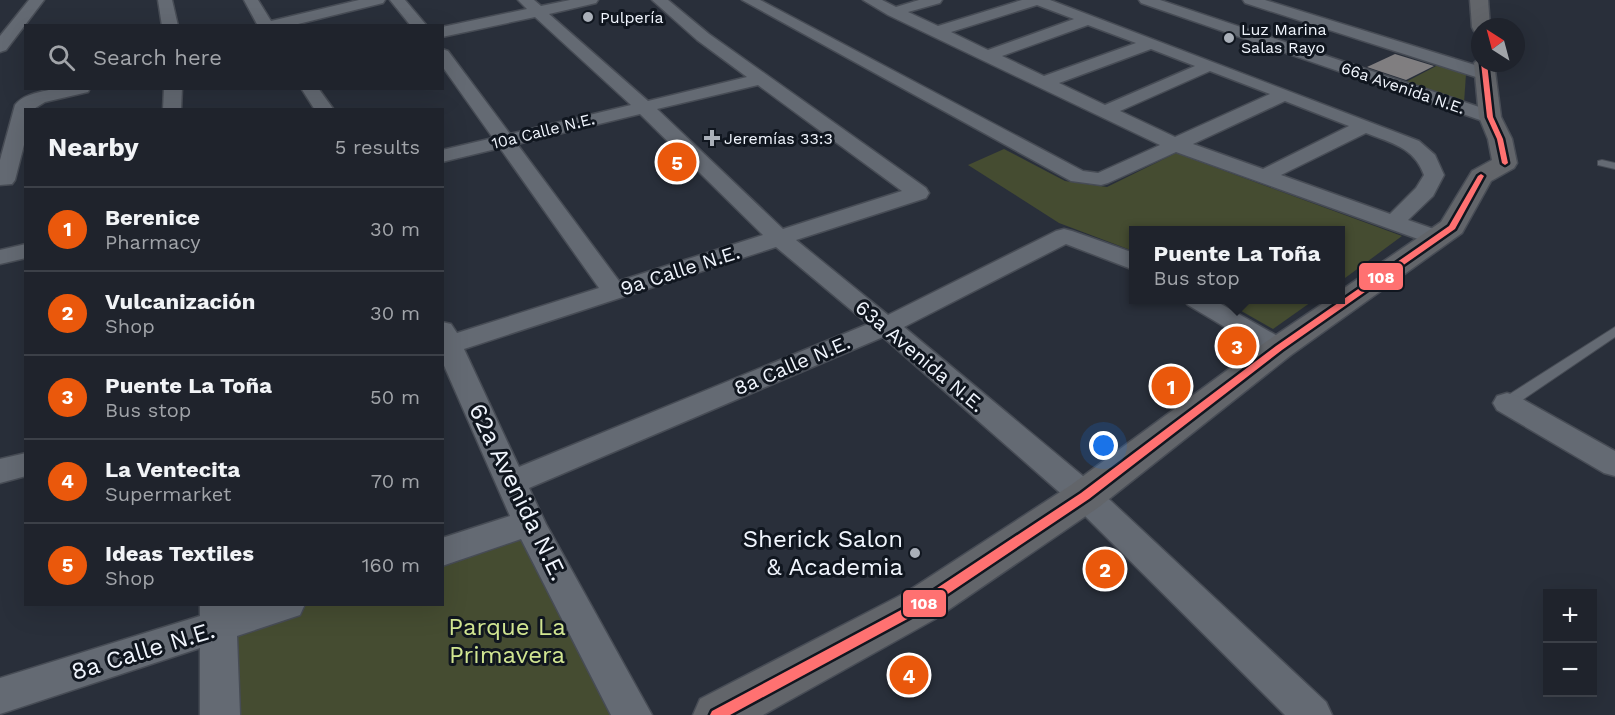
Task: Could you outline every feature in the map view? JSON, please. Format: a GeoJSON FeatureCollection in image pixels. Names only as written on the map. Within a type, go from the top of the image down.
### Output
{"type":"FeatureCollection","features":[{"type":"Feature","properties":{"kind":"street"},"geometry":{"type":"LineString","coordinates":[[0,47],[37,0]]}},
{"type":"Feature","properties":{"kind":"street"},"geometry":{"type":"LineString","coordinates":[[165,0],[170,24]]}},
{"type":"Feature","properties":{"kind":"street"},"geometry":{"type":"LineString","coordinates":[[251,0],[267,24]]}},
{"type":"Feature","properties":{"kind":"street"},"geometry":{"type":"LineString","coordinates":[[276,24],[378,0]]}},
{"type":"Feature","properties":{"kind":"street"},"geometry":{"type":"LineString","coordinates":[[397,0],[418,24]]}},
{"type":"Feature","properties":{"kind":"street"},"geometry":{"type":"LineString","coordinates":[[444,31],[532,6],[591,0]]}},
{"type":"Feature","properties":{"kind":"street"},"geometry":{"type":"LineString","coordinates":[[659,0],[703,37],[760,78]]}},
{"type":"Feature","properties":{"kind":"street"},"geometry":{"type":"LineString","coordinates":[[749,0],[1078,177],[1101,178],[1285,94]]}},
{"type":"Feature","properties":{"kind":"street"},"geometry":{"type":"LineString","coordinates":[[870,0],[1174,144],[1437,238]]}},
{"type":"Feature","properties":{"kind":"street"},"geometry":{"type":"LineString","coordinates":[[893,12],[935,0]]}},
{"type":"Feature","properties":{"kind":"street"},"geometry":{"type":"LineString","coordinates":[[937,32],[1037,0],[1412,145],[1428,159],[1434,176],[1425,191],[1394,222]]}},
{"type":"Feature","properties":{"kind":"street","name":"66a Avenida N.E."},"geometry":{"type":"LineString","coordinates":[[1146,0],[1490,117]]}},
{"type":"Feature","properties":{"kind":"street"},"geometry":{"type":"LineString","coordinates":[[1479,0],[1480,18]]}},
{"type":"Feature","properties":{"kind":"street","name":"63a Avenida N.E."},"geometry":{"type":"LineString","coordinates":[[532,6],[645,106],[779,238],[1085,496],[1312,715]]}},
{"type":"Feature","properties":{"kind":"street"},"geometry":{"type":"LineString","coordinates":[[1217,24],[1249,9],[1471,65]]}},
{"type":"Feature","properties":{"kind":"street"},"geometry":{"type":"LineString","coordinates":[[986,56],[1089,19]]}},
{"type":"Feature","properties":{"kind":"street"},"geometry":{"type":"LineString","coordinates":[[1044,82],[1151,43]]}},
{"type":"Feature","properties":{"kind":"street"},"geometry":{"type":"LineString","coordinates":[[444,57],[614,291]]}},
{"type":"Feature","properties":{"kind":"street"},"geometry":{"type":"LineString","coordinates":[[1106,111],[1208,66]]}},
{"type":"Feature","properties":{"kind":"street"},"geometry":{"type":"LineString","coordinates":[[1345,302],[1452,227],[1493,169],[1500,139],[1490,117],[1484,72]]}},
{"type":"Feature","properties":{"kind":"street","name":"10a Calle N.E."},"geometry":{"type":"LineString","coordinates":[[444,156],[760,78]]}},
{"type":"Feature","properties":{"kind":"street","name":"9a Calle N.E."},"geometry":{"type":"LineString","coordinates":[[445,340],[614,291],[918,193],[760,78]]}},
{"type":"Feature","properties":{"kind":"street"},"geometry":{"type":"LineString","coordinates":[[24,176],[2,181],[24,105],[39,98],[73,90]]}},
{"type":"Feature","properties":{"kind":"street"},"geometry":{"type":"LineString","coordinates":[[172,108],[173,90]]}},
{"type":"Feature","properties":{"kind":"street"},"geometry":{"type":"LineString","coordinates":[[310,90],[324,108]]}},
{"type":"Feature","properties":{"kind":"street"},"geometry":{"type":"LineString","coordinates":[[1264,176],[1365,126]]}},
{"type":"Feature","properties":{"kind":"street","name":"8a Calle N.E."},"geometry":{"type":"LineString","coordinates":[[511,483],[886,326],[1064,236],[1129,260]]}},
{"type":"Feature","properties":{"kind":"street"},"geometry":{"type":"LineString","coordinates":[[0,257],[24,251]]}},
{"type":"Feature","properties":{"kind":"street"},"geometry":{"type":"LineString","coordinates":[[1204,304],[1279,348]]}},
{"type":"Feature","properties":{"kind":"street"},"geometry":{"type":"LineString","coordinates":[[717,715],[920,606],[1085,496],[1279,348],[1342,304]]}},
{"type":"Feature","properties":{"kind":"street","name":"62a Avenida N.E."},"geometry":{"type":"LineString","coordinates":[[445,340],[530,523],[632,715]]}},
{"type":"Feature","properties":{"kind":"street"},"geometry":{"type":"LineString","coordinates":[[1508,403],[1615,465]]}},
{"type":"Feature","properties":{"kind":"street"},"geometry":{"type":"LineString","coordinates":[[0,471],[24,465]]}},
{"type":"Feature","properties":{"kind":"street"},"geometry":{"type":"LineString","coordinates":[[444,551],[530,523]]}},
{"type":"Feature","properties":{"kind":"street","name":"8a Calle N.E."},"geometry":{"type":"LineString","coordinates":[[0,696],[218,616],[275,606]]}},
{"type":"Feature","properties":{"kind":"street"},"geometry":{"type":"LineString","coordinates":[[218,616],[220,715]]}},
{"type":"Feature","properties":{"kind":"lane"},"geometry":{"type":"LineString","coordinates":[[1602,163],[1615,166]]}},
{"type":"Feature","properties":{"kind":"lane"},"geometry":{"type":"LineString","coordinates":[[1508,403],[1615,331]]}},
{"type":"Feature","properties":{"kind":"green space"},"geometry":{"type":"Polygon","coordinates":[[[1440,64],[1466,74],[1464,103],[1402,84],[1440,64]]]}},
{"type":"Feature","properties":{"kind":"green space"},"geometry":{"type":"Polygon","coordinates":[[[1004,149],[1065,181],[1107,187],[1176,153],[1402,236],[1345,278],[1345,226],[1129,226],[1129,249],[1059,223],[968,165],[1004,149]]]}},
{"type":"Feature","properties":{"kind":"green space"},"geometry":{"type":"Polygon","coordinates":[[[1229,304],[1308,304],[1273,329],[1229,304]]]}},
{"type":"Feature","properties":{"kind":"green space","name":"Parque La Primavera"},"geometry":{"type":"Polygon","coordinates":[[[531,527],[632,715],[220,715],[218,628],[287,606],[444,606],[444,555],[531,527]]]}},
{"type":"Feature","properties":{"kind":"building"},"geometry":{"type":"Polygon","coordinates":[[[1395,54],[1434,66],[1406,80],[1367,67],[1395,54]]]}},
{"type":"Feature","properties":{"kind":"transit line","name":"108"},"geometry":{"type":"LineString","coordinates":[[1485,72],[1490,117],[1500,139],[1505,163]]}},
{"type":"Feature","properties":{"kind":"transit line","name":"108"},"geometry":{"type":"LineString","coordinates":[[1345,302],[1452,227],[1481,176]]}},
{"type":"Feature","properties":{"kind":"transit line","name":"108"},"geometry":{"type":"LineString","coordinates":[[717,715],[920,606],[1085,496],[1279,348],[1342,304]]}},
{"type":"Feature","properties":{"kind":"place","name":"Pulpería"},"geometry":{"type":"Point","coordinates":[588,17]}},
{"type":"Feature","properties":{"kind":"place","name":"Luz Marina Salas Rayo"},"geometry":{"type":"Point","coordinates":[1229,38]}},
{"type":"Feature","properties":{"kind":"place","name":"Jeremías 33:3"},"geometry":{"type":"Point","coordinates":[712,138]}},
{"type":"Feature","properties":{"kind":"place","name":"Ideas Textiles"},"geometry":{"type":"Point","coordinates":[677,162]}},
{"type":"Feature","properties":{"kind":"place","name":"Puente La Toña"},"geometry":{"type":"Point","coordinates":[1237,346]}},
{"type":"Feature","properties":{"kind":"place","name":"Berenice"},"geometry":{"type":"Point","coordinates":[1171,386]}},
{"type":"Feature","properties":{"kind":"place","name":"Sherick Salon & Academia"},"geometry":{"type":"Point","coordinates":[915,553]}},
{"type":"Feature","properties":{"kind":"place","name":"Vulcanización"},"geometry":{"type":"Point","coordinates":[1105,569]}},
{"type":"Feature","properties":{"kind":"place","name":"La Ventecita"},"geometry":{"type":"Point","coordinates":[909,675]}}]}
